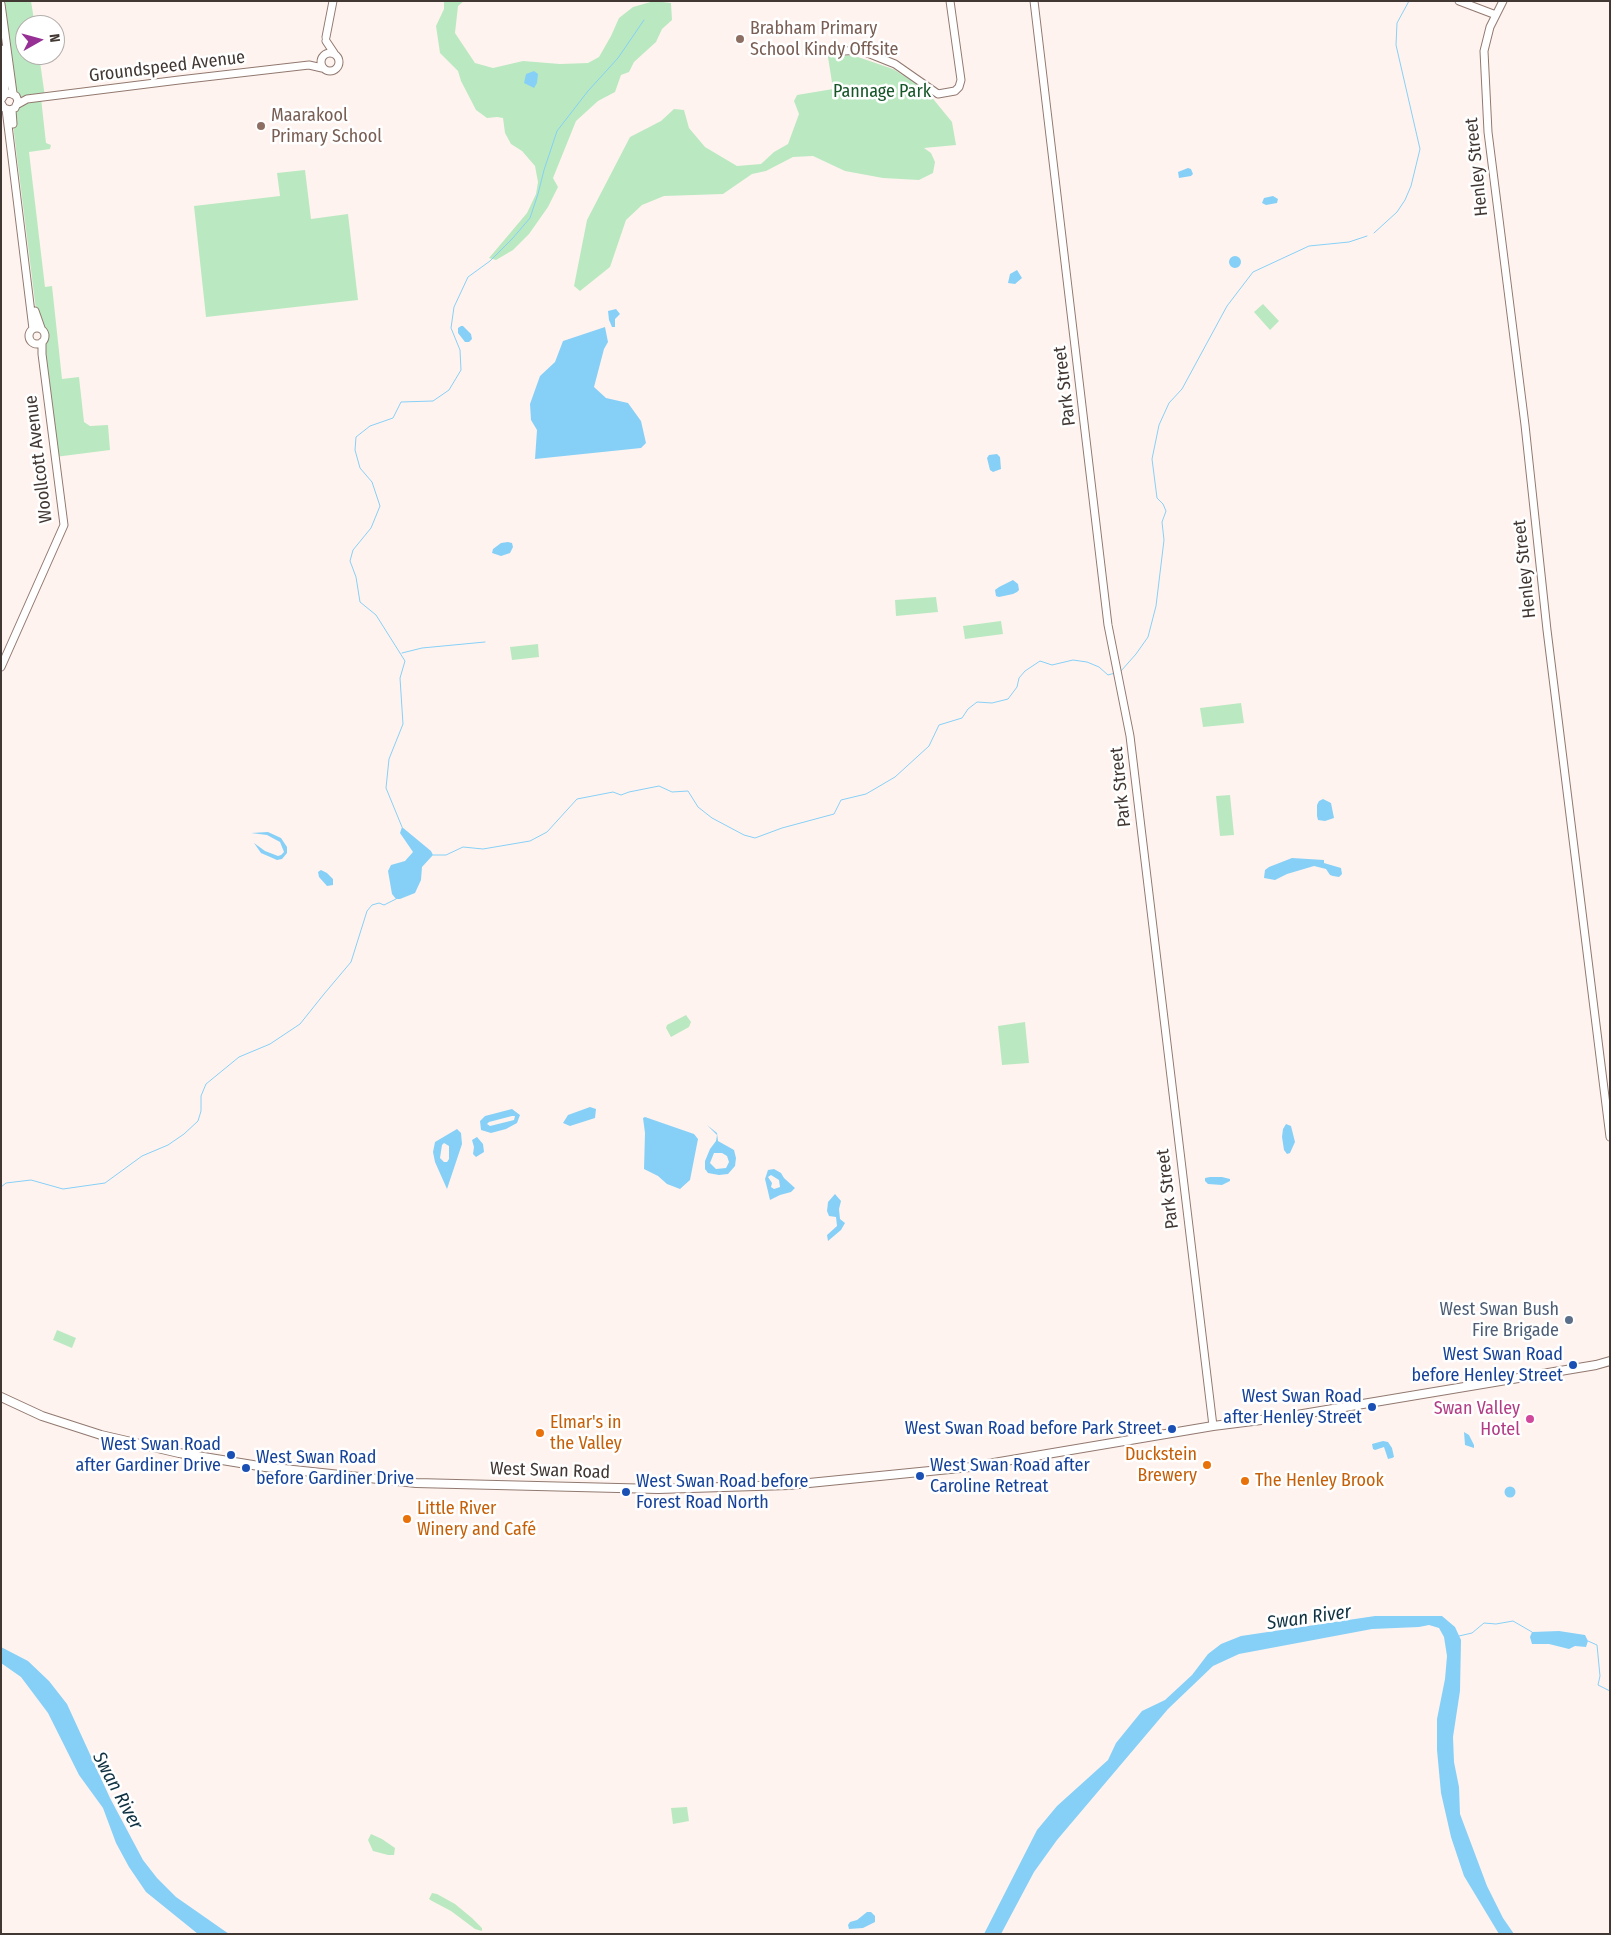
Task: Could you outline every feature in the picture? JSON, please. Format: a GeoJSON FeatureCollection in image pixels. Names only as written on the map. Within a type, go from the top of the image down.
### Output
{"type":"FeatureCollection","features":[{"type":"Feature","properties":{"kind":"main road","name":"West Swan Road"},"geometry":{"type":"LineString","coordinates":[[1,1397],[42,1416],[101,1435],[179,1452],[265,1467],[416,1483],[658,1489],[789,1485],[970,1467],[1213,1426],[1295,1416],[1596,1365],[1610,1361]]}},
{"type":"Feature","properties":{"kind":"street"},"geometry":{"type":"LineString","coordinates":[[326,37],[334,1]]}},
{"type":"Feature","properties":{"kind":"street"},"geometry":{"type":"LineString","coordinates":[[829,52],[860,50],[895,64],[938,94],[955,92],[961,80],[950,1]]}},
{"type":"Feature","properties":{"kind":"street","name":"Park Street"},"geometry":{"type":"LineString","coordinates":[[1034,1],[1046,100],[1050,115],[1051,145],[1108,625],[1130,736],[1213,1426]]}},
{"type":"Feature","properties":{"kind":"street"},"geometry":{"type":"LineString","coordinates":[[1459,1],[1496,15]]}},
{"type":"Feature","properties":{"kind":"street","name":"Henley Street"},"geometry":{"type":"LineString","coordinates":[[1503,1],[1490,27],[1484,51],[1488,132],[1525,425],[1548,640],[1610,1137]]}},
{"type":"Feature","properties":{"kind":"street"},"geometry":{"type":"LineString","coordinates":[[1,4],[16,98]]}},
{"type":"Feature","properties":{"kind":"street","name":"Groundspeed Avenue"},"geometry":{"type":"LineString","coordinates":[[309,65],[323,56],[326,41],[334,53]]}},
{"type":"Feature","properties":{"kind":"street","name":"Woollcott Avenue"},"geometry":{"type":"LineString","coordinates":[[1,49],[5,85],[3,103],[33,329],[29,338],[39,343],[42,354],[64,525],[1,667]]}},
{"type":"Feature","properties":{"kind":"street"},"geometry":{"type":"LineString","coordinates":[[334,53],[339,60],[336,69],[330,71],[322,68],[323,56],[334,53]]}},
{"type":"Feature","properties":{"kind":"street","name":"Groundspeed Avenue"},"geometry":{"type":"LineString","coordinates":[[16,98],[27,99],[309,65],[322,68]]}},
{"type":"Feature","properties":{"kind":"street"},"geometry":{"type":"LineString","coordinates":[[3,103],[16,98]]}},
{"type":"Feature","properties":{"kind":"street"},"geometry":{"type":"LineString","coordinates":[[3,103],[16,98]]}},
{"type":"Feature","properties":{"kind":"street","name":"Woollcott Avenue"},"geometry":{"type":"LineString","coordinates":[[3,103],[36,316],[45,335],[39,343]]}},
{"type":"Feature","properties":{"kind":"street"},"geometry":{"type":"LineString","coordinates":[[33,329],[41,328]]}},
{"type":"Feature","properties":{"kind":"green space"},"geometry":{"type":"Polygon","coordinates":[[[3,1],[31,1],[33,15],[15,15],[15,65],[40,65],[45,97],[41,98],[46,143],[51,145],[50,149],[29,152],[45,287],[52,286],[62,379],[79,377],[84,422],[90,426],[108,425],[110,450],[55,457],[42,342],[45,335],[37,318],[12,117],[15,108],[3,1]]]}},
{"type":"Feature","properties":{"kind":"green space"},"geometry":{"type":"Polygon","coordinates":[[[444,1],[464,1],[458,6],[455,33],[475,63],[493,68],[523,61],[560,64],[588,63],[599,57],[619,18],[633,7],[654,1],[671,3],[672,20],[662,29],[656,42],[634,62],[629,72],[621,75],[615,92],[598,101],[576,121],[553,178],[558,187],[548,207],[529,234],[513,250],[496,260],[489,258],[527,213],[536,194],[538,182],[535,166],[522,151],[511,144],[505,133],[503,118],[487,118],[476,110],[458,71],[440,53],[436,26],[444,9],[444,1]]]}},
{"type":"Feature","properties":{"kind":"green space","name":"Pannage Park"},"geometry":{"type":"Polygon","coordinates":[[[852,55],[893,69],[925,89],[952,122],[956,145],[924,148],[931,153],[935,162],[933,173],[919,180],[883,178],[845,171],[813,156],[793,157],[766,171],[752,174],[723,194],[664,196],[642,205],[626,220],[610,267],[580,291],[574,286],[587,220],[630,137],[661,121],[674,109],[684,110],[689,128],[705,147],[737,166],[761,164],[774,152],[788,144],[799,114],[794,101],[797,95],[833,89],[828,57],[852,55]]]}},
{"type":"Feature","properties":{"kind":"green space"},"geometry":{"type":"Polygon","coordinates":[[[305,170],[311,219],[348,214],[358,300],[206,317],[194,206],[280,196],[277,173],[305,170]]]}},
{"type":"Feature","properties":{"kind":"green space"},"geometry":{"type":"Polygon","coordinates":[[[1263,304],[1279,321],[1270,330],[1254,312],[1263,304]]]}},
{"type":"Feature","properties":{"kind":"green space"},"geometry":{"type":"Polygon","coordinates":[[[936,597],[938,612],[896,616],[895,600],[936,597]]]}},
{"type":"Feature","properties":{"kind":"green space"},"geometry":{"type":"Polygon","coordinates":[[[1001,621],[1003,634],[965,639],[963,626],[1001,621]]]}},
{"type":"Feature","properties":{"kind":"green space"},"geometry":{"type":"Polygon","coordinates":[[[538,644],[539,657],[512,660],[510,647],[538,644]]]}},
{"type":"Feature","properties":{"kind":"green space"},"geometry":{"type":"Polygon","coordinates":[[[1241,703],[1244,723],[1203,727],[1200,708],[1241,703]]]}},
{"type":"Feature","properties":{"kind":"green space"},"geometry":{"type":"Polygon","coordinates":[[[1230,795],[1234,835],[1220,836],[1216,796],[1230,795]]]}},
{"type":"Feature","properties":{"kind":"green space"},"geometry":{"type":"Polygon","coordinates":[[[686,1015],[691,1022],[689,1027],[671,1037],[666,1028],[667,1025],[686,1015]]]}},
{"type":"Feature","properties":{"kind":"green space"},"geometry":{"type":"Polygon","coordinates":[[[1025,1022],[1029,1063],[1002,1065],[998,1026],[1025,1022]]]}},
{"type":"Feature","properties":{"kind":"green space"},"geometry":{"type":"Polygon","coordinates":[[[57,1330],[76,1338],[72,1348],[53,1340],[57,1330]]]}},
{"type":"Feature","properties":{"kind":"green space"},"geometry":{"type":"Polygon","coordinates":[[[687,1807],[689,1821],[673,1824],[671,1808],[687,1807]]]}},
{"type":"Feature","properties":{"kind":"green space"},"geometry":{"type":"Polygon","coordinates":[[[371,1834],[395,1848],[394,1855],[373,1851],[368,1840],[371,1834]]]}},
{"type":"Feature","properties":{"kind":"green space"},"geometry":{"type":"Polygon","coordinates":[[[432,1893],[455,1904],[482,1928],[482,1931],[475,1929],[451,1911],[429,1899],[432,1893]]]}},
{"type":"Feature","properties":{"kind":"water"},"geometry":{"type":"Polygon","coordinates":[[[534,71],[538,74],[537,83],[534,88],[524,83],[526,74],[534,71]]]}},
{"type":"Feature","properties":{"kind":"water"},"geometry":{"type":"Polygon","coordinates":[[[1188,168],[1191,169],[1193,174],[1179,178],[1178,172],[1188,168]]]}},
{"type":"Feature","properties":{"kind":"water"},"geometry":{"type":"Polygon","coordinates":[[[1273,196],[1278,199],[1277,203],[1266,205],[1262,203],[1264,198],[1273,196]]]}},
{"type":"Feature","properties":{"kind":"water"},"geometry":{"type":"Polygon","coordinates":[[[1237,256],[1240,257],[1240,267],[1233,268],[1230,267],[1229,260],[1230,257],[1237,256]]]}},
{"type":"Feature","properties":{"kind":"water"},"geometry":{"type":"Polygon","coordinates":[[[1017,270],[1022,278],[1015,284],[1008,283],[1010,274],[1017,270]]]}},
{"type":"Feature","properties":{"kind":"water"},"geometry":{"type":"Polygon","coordinates":[[[616,309],[620,314],[615,319],[615,327],[612,327],[608,311],[616,309]]]}},
{"type":"Feature","properties":{"kind":"water"},"geometry":{"type":"Polygon","coordinates":[[[461,326],[471,334],[472,339],[469,342],[465,342],[458,333],[458,328],[461,326]]]}},
{"type":"Feature","properties":{"kind":"water"},"geometry":{"type":"Polygon","coordinates":[[[605,327],[608,342],[604,349],[594,387],[606,398],[628,403],[641,421],[646,443],[641,448],[535,459],[537,430],[531,420],[530,404],[540,376],[555,362],[563,341],[605,327]]]}},
{"type":"Feature","properties":{"kind":"water"},"geometry":{"type":"Polygon","coordinates":[[[997,454],[1000,457],[1001,469],[993,472],[990,470],[987,458],[989,455],[997,454]]]}},
{"type":"Feature","properties":{"kind":"water"},"geometry":{"type":"Polygon","coordinates":[[[501,543],[512,543],[513,547],[510,553],[501,556],[492,553],[493,549],[501,543]]]}},
{"type":"Feature","properties":{"kind":"water"},"geometry":{"type":"Polygon","coordinates":[[[1013,580],[1018,584],[1019,590],[1017,592],[999,597],[996,596],[995,590],[1013,580]]]}},
{"type":"Feature","properties":{"kind":"water"},"geometry":{"type":"Polygon","coordinates":[[[1323,799],[1331,803],[1334,818],[1325,821],[1318,820],[1317,816],[1317,805],[1323,799]]]}},
{"type":"Feature","properties":{"kind":"water"},"geometry":{"type":"Polygon","coordinates":[[[402,827],[431,851],[433,855],[422,867],[421,880],[415,893],[396,899],[392,894],[388,871],[391,865],[405,861],[413,852],[400,833],[402,827]]]}},
{"type":"Feature","properties":{"kind":"water"},"geometry":{"type":"Polygon","coordinates":[[[268,832],[281,838],[287,847],[287,853],[282,859],[277,860],[261,853],[254,843],[265,851],[278,856],[281,855],[284,852],[280,842],[267,835],[251,833],[268,832]]]}},
{"type":"Feature","properties":{"kind":"water"},"geometry":{"type":"Polygon","coordinates":[[[1292,858],[1324,860],[1324,863],[1341,868],[1342,874],[1339,877],[1333,876],[1326,869],[1314,866],[1287,874],[1275,880],[1264,878],[1265,870],[1269,867],[1292,858]]]}},
{"type":"Feature","properties":{"kind":"water"},"geometry":{"type":"Polygon","coordinates":[[[321,870],[333,879],[333,885],[327,886],[319,877],[318,872],[321,870]]]}},
{"type":"Feature","properties":{"kind":"water"},"geometry":{"type":"Polygon","coordinates":[[[590,1107],[596,1109],[595,1118],[570,1126],[563,1123],[568,1115],[590,1107]]]}},
{"type":"Feature","properties":{"kind":"water"},"geometry":{"type":"Polygon","coordinates":[[[512,1109],[520,1115],[517,1123],[506,1129],[491,1133],[481,1130],[480,1121],[485,1116],[512,1109]],[[515,1116],[487,1124],[490,1126],[514,1120],[515,1116]]]}},
{"type":"Feature","properties":{"kind":"water"},"geometry":{"type":"Polygon","coordinates":[[[645,1117],[694,1134],[698,1139],[690,1180],[680,1189],[667,1184],[658,1176],[644,1169],[645,1133],[643,1118],[645,1117]]]}},
{"type":"Feature","properties":{"kind":"water"},"geometry":{"type":"Polygon","coordinates":[[[1286,1124],[1291,1126],[1295,1142],[1290,1153],[1287,1154],[1284,1150],[1282,1137],[1286,1124]]]}},
{"type":"Feature","properties":{"kind":"water"},"geometry":{"type":"Polygon","coordinates":[[[707,1125],[717,1133],[718,1141],[734,1150],[735,1166],[728,1174],[708,1173],[705,1169],[705,1161],[716,1141],[717,1135],[707,1125]],[[714,1153],[710,1163],[716,1169],[726,1168],[729,1162],[727,1156],[722,1153],[714,1153]]]}},
{"type":"Feature","properties":{"kind":"water"},"geometry":{"type":"Polygon","coordinates":[[[457,1129],[461,1133],[462,1144],[447,1189],[435,1162],[433,1152],[435,1142],[457,1129]],[[444,1143],[442,1145],[440,1158],[444,1162],[447,1162],[449,1159],[449,1146],[444,1143]]]}},
{"type":"Feature","properties":{"kind":"water"},"geometry":{"type":"Polygon","coordinates":[[[477,1137],[483,1144],[484,1152],[476,1157],[473,1154],[472,1140],[477,1137]]]}},
{"type":"Feature","properties":{"kind":"water"},"geometry":{"type":"Polygon","coordinates":[[[774,1169],[781,1173],[795,1188],[791,1192],[770,1200],[765,1179],[768,1170],[774,1169]],[[771,1175],[768,1177],[772,1183],[771,1187],[774,1189],[780,1187],[779,1180],[771,1175]]]}},
{"type":"Feature","properties":{"kind":"water"},"geometry":{"type":"Polygon","coordinates":[[[1222,1177],[1230,1179],[1230,1181],[1222,1185],[1208,1184],[1205,1178],[1222,1177]]]}},
{"type":"Feature","properties":{"kind":"water"},"geometry":{"type":"Polygon","coordinates":[[[835,1194],[841,1201],[839,1209],[840,1219],[845,1223],[841,1230],[828,1241],[827,1235],[837,1226],[836,1217],[829,1216],[827,1211],[828,1202],[835,1194]]]}},
{"type":"Feature","properties":{"kind":"water"},"geometry":{"type":"Polygon","coordinates":[[[1464,1432],[1469,1435],[1474,1448],[1465,1445],[1464,1432]]]}},
{"type":"Feature","properties":{"kind":"water"},"geometry":{"type":"Polygon","coordinates":[[[1383,1441],[1388,1442],[1394,1457],[1388,1459],[1384,1447],[1373,1449],[1372,1444],[1383,1441]]]}},
{"type":"Feature","properties":{"kind":"water"},"geometry":{"type":"Polygon","coordinates":[[[1510,1486],[1516,1492],[1510,1498],[1504,1492],[1510,1486]]]}},
{"type":"Feature","properties":{"kind":"water","name":"Swan River"},"geometry":{"type":"Polygon","coordinates":[[[1375,1616],[1442,1616],[1455,1627],[1461,1640],[1460,1691],[1453,1737],[1460,1814],[1487,1886],[1503,1918],[1514,1934],[1499,1934],[1464,1876],[1451,1837],[1441,1793],[1437,1750],[1437,1719],[1445,1679],[1447,1656],[1444,1637],[1439,1628],[1429,1625],[1372,1629],[1239,1654],[1213,1666],[1168,1709],[1057,1840],[1034,1872],[1001,1934],[984,1934],[1037,1830],[1057,1806],[1108,1760],[1116,1743],[1142,1711],[1165,1700],[1192,1675],[1208,1654],[1221,1644],[1241,1636],[1375,1616]]]}},
{"type":"Feature","properties":{"kind":"water"},"geometry":{"type":"Polygon","coordinates":[[[1559,1631],[1585,1635],[1588,1641],[1586,1647],[1575,1646],[1569,1649],[1549,1644],[1532,1644],[1530,1637],[1532,1632],[1559,1631]]]}},
{"type":"Feature","properties":{"kind":"water"},"geometry":{"type":"Polygon","coordinates":[[[1,1647],[28,1661],[49,1681],[67,1704],[110,1798],[143,1860],[157,1878],[176,1897],[229,1934],[198,1934],[146,1892],[129,1867],[116,1843],[103,1808],[79,1775],[48,1713],[21,1677],[1,1663],[1,1647]]]}},
{"type":"Feature","properties":{"kind":"water"},"geometry":{"type":"Polygon","coordinates":[[[867,1912],[871,1912],[875,1916],[875,1922],[863,1928],[849,1929],[848,1925],[850,1922],[857,1920],[867,1912]]]}},
{"type":"Feature","properties":{"kind":"waterway"},"geometry":{"type":"LineString","coordinates":[[1374,233],[1397,212],[1405,200],[1411,186],[1420,149],[1396,45],[1397,23],[1409,1]]}},
{"type":"Feature","properties":{"kind":"waterway"},"geometry":{"type":"LineString","coordinates":[[402,827],[386,788],[389,759],[403,724],[400,678],[405,661],[376,615],[360,602],[356,577],[350,561],[353,550],[371,528],[380,506],[372,482],[360,468],[355,450],[356,437],[370,426],[393,418],[401,402],[433,401],[449,390],[461,370],[460,350],[451,328],[454,307],[468,277],[490,261],[530,218],[557,131],[588,91],[618,58],[644,20]]}},
{"type":"Feature","properties":{"kind":"waterway"},"geometry":{"type":"LineString","coordinates":[[1121,671],[1148,637],[1156,606],[1164,540],[1162,522],[1166,511],[1163,504],[1157,498],[1152,459],[1159,425],[1169,403],[1182,389],[1227,306],[1253,272],[1309,246],[1349,242],[1367,236]]}},
{"type":"Feature","properties":{"kind":"waterway"},"geometry":{"type":"LineString","coordinates":[[402,653],[422,648],[485,642]]}},
{"type":"Feature","properties":{"kind":"waterway"},"geometry":{"type":"LineString","coordinates":[[433,855],[446,855],[463,847],[483,849],[530,841],[547,832],[577,799],[613,792],[621,795],[659,786],[672,792],[688,791],[698,807],[712,818],[744,835],[755,838],[782,828],[834,814],[841,800],[866,794],[895,777],[929,746],[939,725],[962,718],[968,709],[977,702],[992,703],[1008,699],[1017,687],[1019,678],[1025,671],[1040,661],[1052,665],[1073,660],[1087,662],[1099,667],[1108,675],[1115,673]]}},
{"type":"Feature","properties":{"kind":"waterway"},"geometry":{"type":"LineString","coordinates":[[1,1187],[6,1183],[31,1180],[63,1189],[105,1183],[142,1156],[168,1145],[184,1134],[198,1121],[201,1111],[201,1096],[206,1084],[239,1057],[270,1044],[300,1024],[351,962],[367,911],[372,905],[379,903],[384,905],[396,899]]}},
{"type":"Feature","properties":{"kind":"waterway"},"geometry":{"type":"LineString","coordinates":[[1459,1636],[1472,1633],[1484,1623],[1496,1624],[1513,1621],[1532,1632]]}},
{"type":"Feature","properties":{"kind":"waterway"},"geometry":{"type":"LineString","coordinates":[[1588,1641],[1597,1645],[1600,1676],[1598,1685],[1610,1691]]}},
{"type":"Feature","properties":{"kind":"place","name":"Brabham Primary School Kindy Offsite"},"geometry":{"type":"Point","coordinates":[740,39]}},
{"type":"Feature","properties":{"kind":"place","name":"Maarakool Primary School"},"geometry":{"type":"Point","coordinates":[261,126]}},
{"type":"Feature","properties":{"kind":"place","name":"West Swan Bush Fire Brigade"},"geometry":{"type":"Point","coordinates":[1569,1320]}},
{"type":"Feature","properties":{"kind":"place","name":"West Swan Road before Henley Street"},"geometry":{"type":"Point","coordinates":[1573,1365]}},
{"type":"Feature","properties":{"kind":"place","name":"West Swan Road after Henley Street"},"geometry":{"type":"Point","coordinates":[1372,1407]}},
{"type":"Feature","properties":{"kind":"place","name":"Swan Valley Hotel"},"geometry":{"type":"Point","coordinates":[1530,1419]}},
{"type":"Feature","properties":{"kind":"place","name":"West Swan Road before Park Street"},"geometry":{"type":"Point","coordinates":[1172,1429]}},
{"type":"Feature","properties":{"kind":"place","name":"Elmar's in the Valley"},"geometry":{"type":"Point","coordinates":[540,1433]}},
{"type":"Feature","properties":{"kind":"place","name":"West Swan Road after Gardiner Drive"},"geometry":{"type":"Point","coordinates":[231,1455]}},
{"type":"Feature","properties":{"kind":"place","name":"Duckstein Brewery"},"geometry":{"type":"Point","coordinates":[1207,1465]}},
{"type":"Feature","properties":{"kind":"place","name":"West Swan Road before Gardiner Drive"},"geometry":{"type":"Point","coordinates":[246,1468]}},
{"type":"Feature","properties":{"kind":"place","name":"West Swan Road after Caroline Retreat"},"geometry":{"type":"Point","coordinates":[920,1476]}},
{"type":"Feature","properties":{"kind":"place","name":"The Henley Brook"},"geometry":{"type":"Point","coordinates":[1245,1481]}},
{"type":"Feature","properties":{"kind":"place","name":"West Swan Road before Forest Road North"},"geometry":{"type":"Point","coordinates":[626,1492]}},
{"type":"Feature","properties":{"kind":"place","name":"Little River Winery and Café"},"geometry":{"type":"Point","coordinates":[407,1519]}}]}
